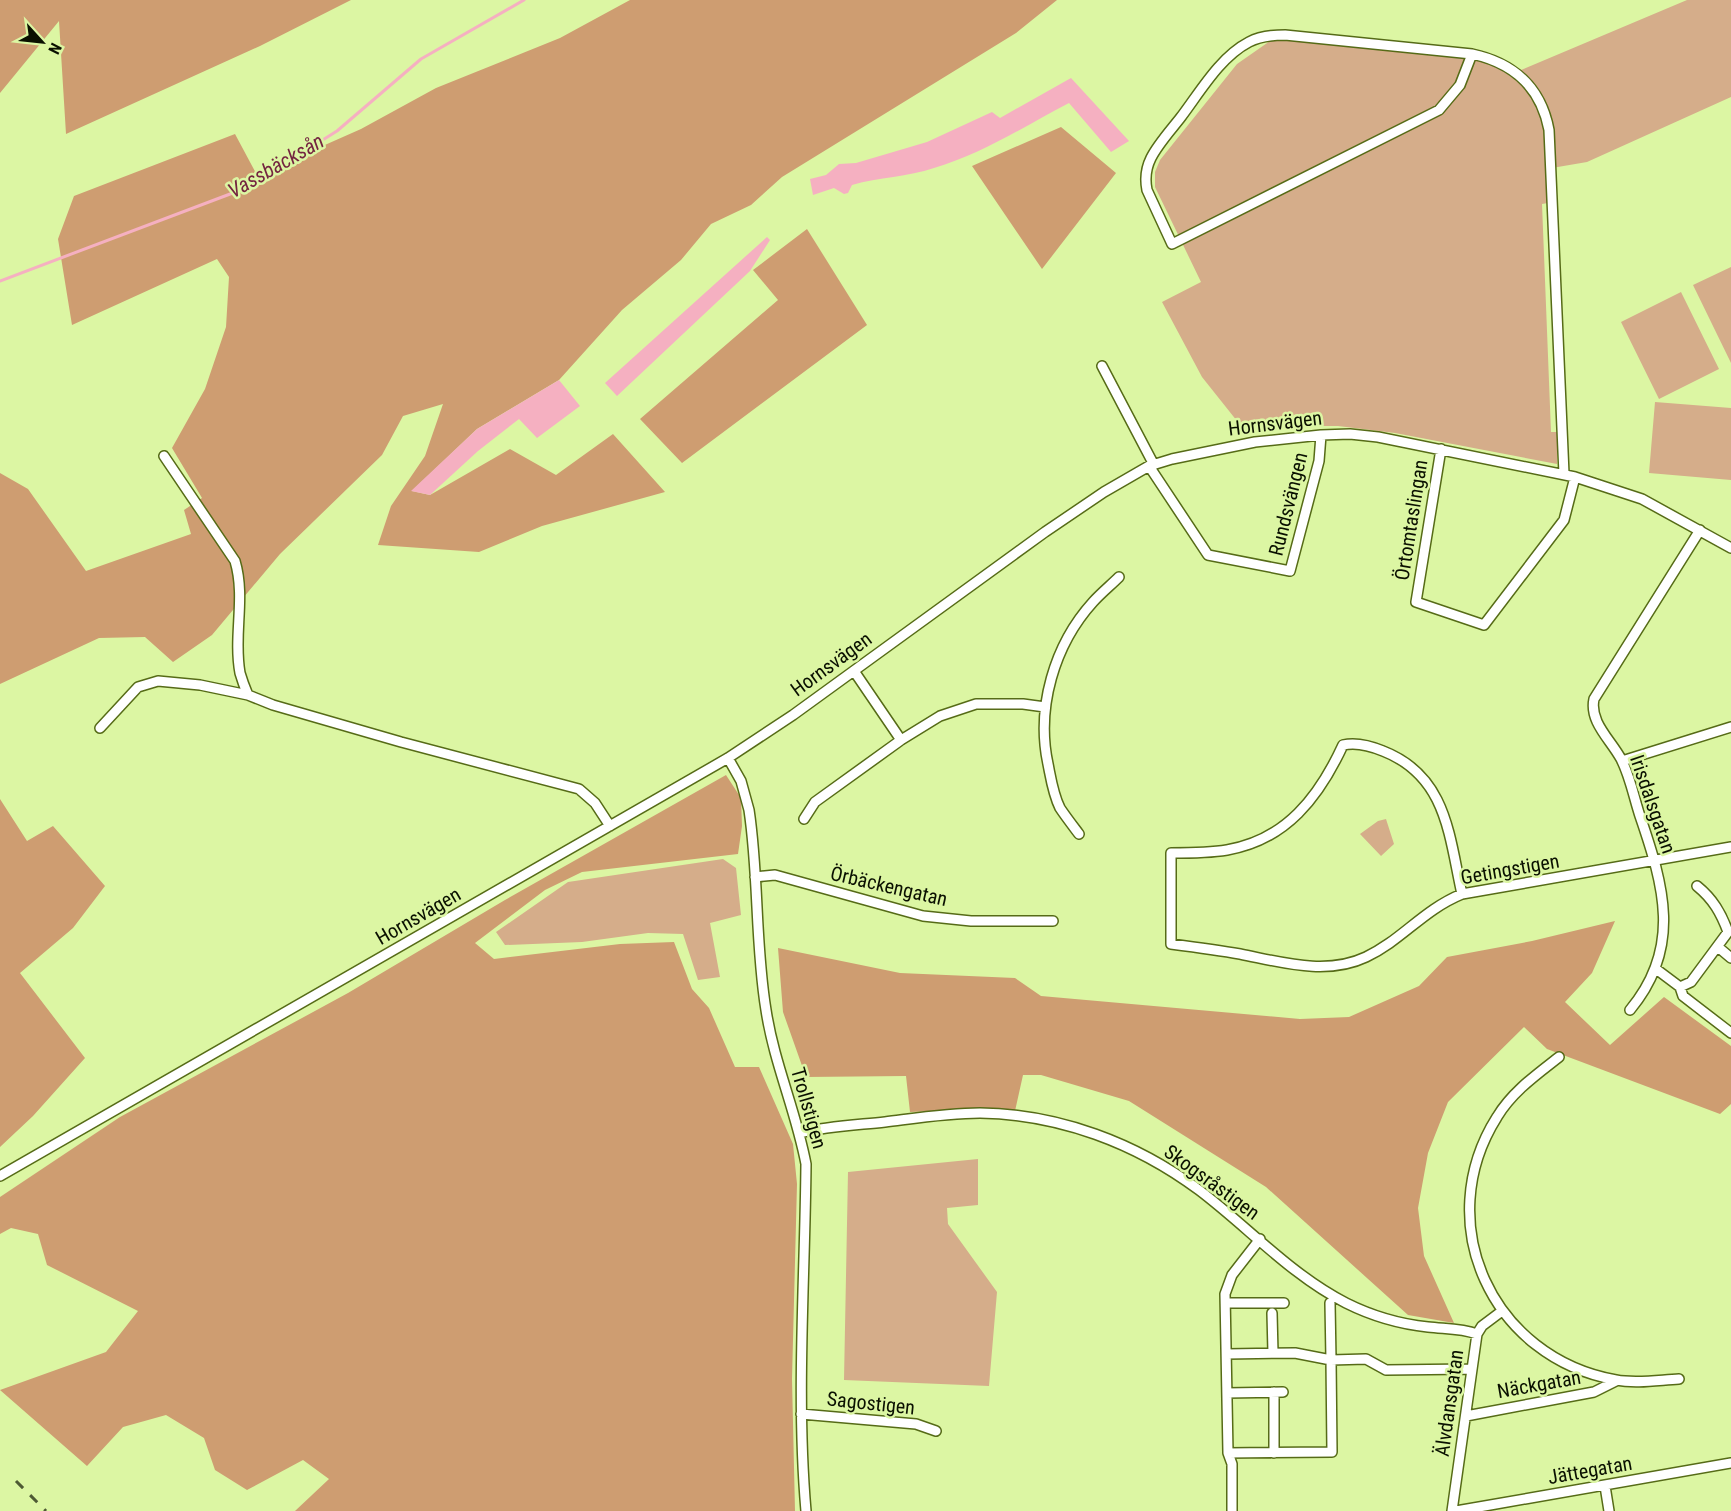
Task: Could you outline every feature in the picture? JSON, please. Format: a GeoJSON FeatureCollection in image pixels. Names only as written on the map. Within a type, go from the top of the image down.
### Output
{"type":"FeatureCollection","features":[{"type":"Feature","properties":{"kind":"street"},"geometry":{"type":"LineString","coordinates":[[1472,54],[1460,85],[1439,110],[1172,244],[1147,190],[1146,174],[1151,158],[1226,60],[1249,42],[1272,35],[1285,35],[1472,54],[1491,59],[1504,66],[1528,83],[1537,95],[1549,130],[1564,474]]}},
{"type":"Feature","properties":{"kind":"street"},"geometry":{"type":"LineString","coordinates":[[1102,366],[1151,466]]}},
{"type":"Feature","properties":{"kind":"street","name":"Hornsvägen"},"geometry":{"type":"LineString","coordinates":[[0,1176],[728,758],[1045,532],[1104,492],[1151,466],[1206,451],[1255,442],[1321,435],[1350,434],[1378,437],[1575,477],[1641,499],[1731,548]]}},
{"type":"Feature","properties":{"kind":"street","name":"Rundsvängen"},"geometry":{"type":"LineString","coordinates":[[1151,466],[1208,555],[1290,571],[1319,461],[1321,435]]}},
{"type":"Feature","properties":{"kind":"street","name":"Örtomtaslingan"},"geometry":{"type":"LineString","coordinates":[[1441,449],[1416,602],[1484,625],[1564,520],[1575,477]]}},
{"type":"Feature","properties":{"kind":"street"},"geometry":{"type":"LineString","coordinates":[[164,456],[235,561],[241,590],[239,664],[248,695]]}},
{"type":"Feature","properties":{"kind":"street","name":"Irisdalsgatan"},"geometry":{"type":"LineString","coordinates":[[1630,1010],[1644,993],[1656,969],[1664,930],[1661,890],[1655,860],[1622,761],[1593,716],[1594,699],[1700,530]]}},
{"type":"Feature","properties":{"kind":"street"},"geometry":{"type":"LineString","coordinates":[[1079,834],[1060,807],[1053,792],[1045,750],[1045,706],[1053,675],[1069,637],[1093,602],[1119,577]]}},
{"type":"Feature","properties":{"kind":"street"},"geometry":{"type":"LineString","coordinates":[[854,670],[901,740]]}},
{"type":"Feature","properties":{"kind":"street"},"geometry":{"type":"LineString","coordinates":[[100,728],[131,693],[148,683],[200,685],[248,695],[273,705],[400,742],[579,789],[595,803],[610,826]]}},
{"type":"Feature","properties":{"kind":"street"},"geometry":{"type":"LineString","coordinates":[[804,819],[815,802],[901,740],[940,716],[976,704],[1045,706]]}},
{"type":"Feature","properties":{"kind":"street"},"geometry":{"type":"LineString","coordinates":[[1622,761],[1731,727]]}},
{"type":"Feature","properties":{"kind":"street","name":"Getingstigen"},"geometry":{"type":"LineString","coordinates":[[1462,894],[1441,804],[1432,787],[1422,774],[1394,755],[1379,749],[1349,743],[1342,745],[1322,787],[1307,805],[1277,831],[1262,840],[1235,848],[1171,853],[1171,944],[1297,965],[1331,966],[1365,958],[1383,948],[1437,906],[1462,894],[1731,847]]}},
{"type":"Feature","properties":{"kind":"street","name":"Trollstigen"},"geometry":{"type":"LineString","coordinates":[[728,758],[741,781],[751,825],[765,1008],[773,1047],[800,1133],[806,1164],[801,1414],[806,1511]]}},
{"type":"Feature","properties":{"kind":"street","name":"Örbäckengatan"},"geometry":{"type":"LineString","coordinates":[[755,878],[775,875],[923,916],[971,921],[1053,921]]}},
{"type":"Feature","properties":{"kind":"street"},"geometry":{"type":"LineString","coordinates":[[1680,987],[1691,982],[1728,932],[1711,898],[1697,886]]}},
{"type":"Feature","properties":{"kind":"street"},"geometry":{"type":"LineString","coordinates":[[1718,947],[1731,958]]}},
{"type":"Feature","properties":{"kind":"street"},"geometry":{"type":"LineString","coordinates":[[1656,969],[1680,987],[1683,996],[1731,1033]]}},
{"type":"Feature","properties":{"kind":"street"},"geometry":{"type":"LineString","coordinates":[[1559,1057],[1529,1080],[1509,1100],[1485,1138],[1473,1176],[1470,1197],[1471,1238],[1481,1274],[1489,1292],[1502,1311],[1530,1340],[1559,1360],[1616,1381],[1679,1379]]}},
{"type":"Feature","properties":{"kind":"street","name":"Skogsråstigen"},"geometry":{"type":"LineString","coordinates":[[800,1133],[972,1113],[1008,1115],[1063,1125],[1111,1140],[1160,1164],[1201,1192],[1308,1280],[1364,1312],[1408,1325],[1460,1329],[1477,1334]]}},
{"type":"Feature","properties":{"kind":"street"},"geometry":{"type":"LineString","coordinates":[[1232,1511],[1232,1464],[1228,1453],[1226,1303],[1228,1284],[1260,1239]]}},
{"type":"Feature","properties":{"kind":"street"},"geometry":{"type":"LineString","coordinates":[[1226,1303],[1284,1303]]}},
{"type":"Feature","properties":{"kind":"street"},"geometry":{"type":"LineString","coordinates":[[1228,1453],[1332,1452],[1330,1304]]}},
{"type":"Feature","properties":{"kind":"street","name":"Älvdansgatan"},"geometry":{"type":"LineString","coordinates":[[1454,1511],[1477,1334],[1482,1326],[1502,1311]]}},
{"type":"Feature","properties":{"kind":"street"},"geometry":{"type":"LineString","coordinates":[[1272,1312],[1272,1353]]}},
{"type":"Feature","properties":{"kind":"street"},"geometry":{"type":"LineString","coordinates":[[1227,1354],[1295,1353],[1331,1360],[1365,1359],[1386,1370],[1472,1370]]}},
{"type":"Feature","properties":{"kind":"street","name":"Näckgatan"},"geometry":{"type":"LineString","coordinates":[[1466,1416],[1594,1392],[1616,1381]]}},
{"type":"Feature","properties":{"kind":"street"},"geometry":{"type":"LineString","coordinates":[[1227,1392],[1278,1392],[1274,1453]]}},
{"type":"Feature","properties":{"kind":"street","name":"Sagostigen"},"geometry":{"type":"LineString","coordinates":[[801,1414],[916,1424],[936,1431]]}},
{"type":"Feature","properties":{"kind":"street","name":"Jättegatan"},"geometry":{"type":"LineString","coordinates":[[1454,1511],[1731,1463]]}},
{"type":"Feature","properties":{"kind":"street"},"geometry":{"type":"LineString","coordinates":[[1605,1486],[1609,1511]]}},
{"type":"Feature","properties":{"kind":"shaded area"},"geometry":{"type":"Polygon","coordinates":[[[0,0],[351,0],[260,46],[66,134],[59,21],[0,93],[0,0]]]}},
{"type":"Feature","properties":{"kind":"shaded area"},"geometry":{"type":"Polygon","coordinates":[[[630,0],[1057,0],[1016,33],[782,177],[751,205],[711,224],[681,260],[622,310],[559,380],[477,429],[412,491],[430,495],[510,449],[556,475],[613,434],[665,492],[542,526],[479,552],[378,545],[391,506],[425,456],[443,404],[403,416],[382,455],[280,554],[212,635],[173,662],[145,637],[99,638],[0,684],[0,473],[28,489],[86,571],[191,534],[184,510],[202,498],[172,448],[205,389],[226,327],[229,277],[217,259],[72,325],[58,239],[74,196],[235,134],[257,175],[361,129],[436,88],[560,38],[630,0]]]}},
{"type":"Feature","properties":{"kind":"shaded area"},"geometry":{"type":"Polygon","coordinates":[[[1687,0],[1731,0],[1731,97],[1587,162],[1546,169],[1548,203],[1542,204],[1551,432],[1557,432],[1557,464],[1395,433],[1338,426],[1241,426],[1202,377],[1162,302],[1201,282],[1155,187],[1155,172],[1160,160],[1237,64],[1270,41],[1293,40],[1481,59],[1521,70],[1687,0]]]}},
{"type":"Feature","properties":{"kind":"shaded area"},"geometry":{"type":"Polygon","coordinates":[[[1071,78],[1129,141],[1111,152],[1069,103],[1003,139],[952,162],[924,171],[852,185],[848,193],[844,194],[834,188],[813,195],[810,179],[826,175],[839,164],[856,163],[927,142],[992,112],[1000,118],[1071,78]]]}},
{"type":"Feature","properties":{"kind":"shaded area"},"geometry":{"type":"Polygon","coordinates":[[[1061,127],[1116,173],[1042,269],[972,166],[1061,127]]]}},
{"type":"Feature","properties":{"kind":"shaded area"},"geometry":{"type":"Polygon","coordinates":[[[807,229],[867,325],[682,463],[640,419],[778,300],[753,270],[807,229]]]}},
{"type":"Feature","properties":{"kind":"shaded area"},"geometry":{"type":"Polygon","coordinates":[[[767,237],[770,240],[750,271],[617,396],[605,383],[767,237]]]}},
{"type":"Feature","properties":{"kind":"shaded area"},"geometry":{"type":"Polygon","coordinates":[[[1731,267],[1731,363],[1693,285],[1731,267]]]}},
{"type":"Feature","properties":{"kind":"shaded area"},"geometry":{"type":"Polygon","coordinates":[[[1681,292],[1719,369],[1659,399],[1621,322],[1681,292]]]}},
{"type":"Feature","properties":{"kind":"shaded area"},"geometry":{"type":"Polygon","coordinates":[[[559,380],[580,406],[537,438],[519,419],[478,451],[430,495],[411,491],[477,429],[559,380]]]}},
{"type":"Feature","properties":{"kind":"shaded area"},"geometry":{"type":"Polygon","coordinates":[[[1655,402],[1731,408],[1731,480],[1649,473],[1655,402]]]}},
{"type":"Feature","properties":{"kind":"shaded area"},"geometry":{"type":"Polygon","coordinates":[[[726,775],[741,798],[742,826],[738,854],[582,872],[545,890],[475,943],[494,959],[620,944],[674,942],[692,989],[709,1008],[735,1067],[759,1067],[793,1144],[797,1184],[792,1379],[795,1511],[295,1511],[329,1479],[303,1460],[247,1490],[215,1470],[204,1438],[166,1415],[123,1427],[87,1466],[0,1390],[106,1352],[138,1311],[47,1265],[38,1234],[11,1228],[0,1234],[0,1197],[120,1117],[348,993],[505,900],[726,775]]]}},
{"type":"Feature","properties":{"kind":"shaded area"},"geometry":{"type":"Polygon","coordinates":[[[0,799],[27,841],[53,826],[105,886],[73,928],[20,973],[85,1058],[33,1116],[0,1147],[0,799]]]}},
{"type":"Feature","properties":{"kind":"shaded area"},"geometry":{"type":"Polygon","coordinates":[[[1386,819],[1394,844],[1381,856],[1360,834],[1378,821],[1386,819]]]}},
{"type":"Feature","properties":{"kind":"shaded area"},"geometry":{"type":"Polygon","coordinates":[[[723,859],[736,868],[741,915],[710,923],[720,977],[698,980],[683,934],[648,933],[582,942],[505,945],[496,932],[568,882],[723,859]]]}},
{"type":"Feature","properties":{"kind":"shaded area"},"geometry":{"type":"Polygon","coordinates":[[[1615,921],[1592,973],[1565,1002],[1610,1045],[1664,997],[1731,1046],[1731,1104],[1720,1114],[1547,1049],[1524,1027],[1448,1102],[1428,1153],[1418,1208],[1424,1256],[1454,1323],[1408,1315],[1266,1187],[1129,1101],[1041,1075],[1023,1075],[1015,1111],[984,1109],[910,1112],[906,1076],[806,1077],[783,1012],[778,948],[900,973],[1015,978],[1041,996],[1300,1019],[1349,1017],[1419,986],[1447,957],[1532,941],[1615,921]]]}},
{"type":"Feature","properties":{"kind":"shaded area"},"geometry":{"type":"Polygon","coordinates":[[[978,1159],[978,1205],[947,1208],[948,1224],[997,1292],[989,1386],[844,1380],[848,1172],[978,1159]]]}},
{"type":"Feature","properties":{"kind":"waterway","name":"Vassbäcksån"},"geometry":{"type":"LineString","coordinates":[[0,281],[246,188],[337,131],[421,59],[524,0]]}},
{"type":"Feature","properties":{"kind":"railway"},"geometry":{"type":"LineString","coordinates":[[16,1481],[46,1511]]}}]}
